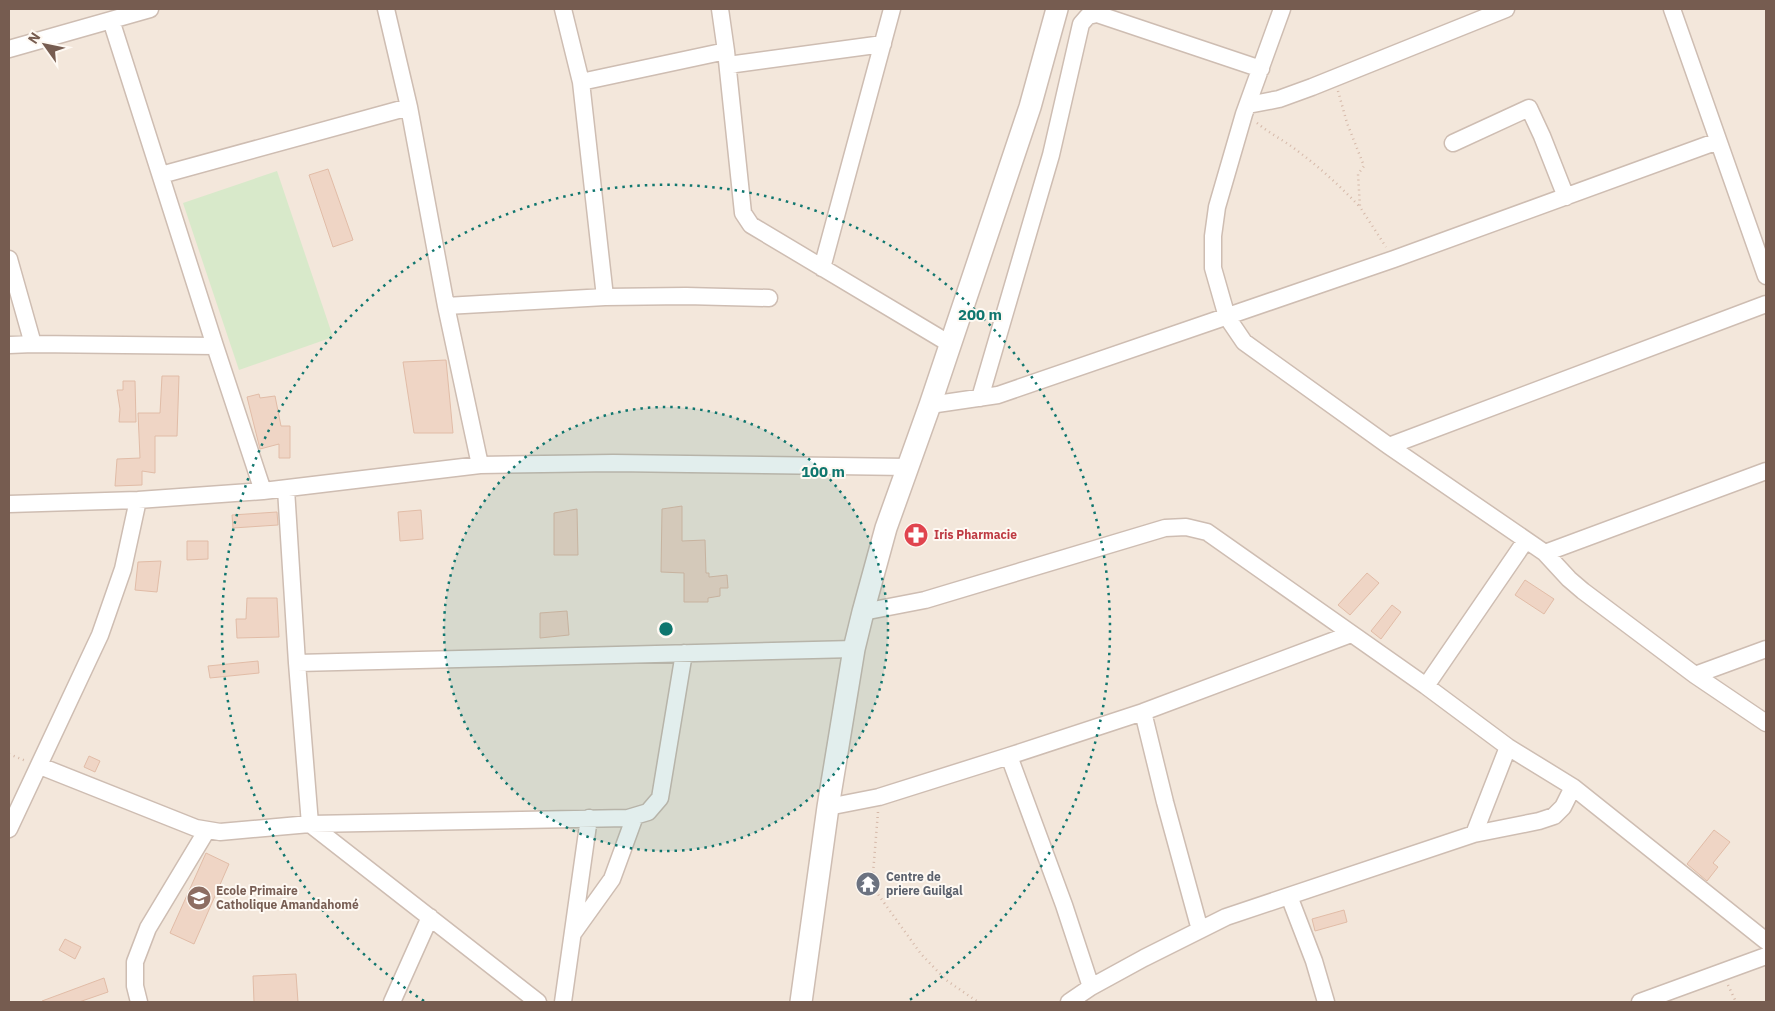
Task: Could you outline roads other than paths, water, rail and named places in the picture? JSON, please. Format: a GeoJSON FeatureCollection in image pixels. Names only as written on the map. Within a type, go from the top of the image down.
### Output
{"type":"FeatureCollection","features":[{"type":"Feature","properties":{"kind":"street"},"geometry":{"type":"LineString","coordinates":[[9,49],[150,9]]}},
{"type":"Feature","properties":{"kind":"street"},"geometry":{"type":"LineString","coordinates":[[386,9],[410,107],[446,306],[480,465]]}},
{"type":"Feature","properties":{"kind":"street"},"geometry":{"type":"LineString","coordinates":[[563,9],[581,82],[605,298]]}},
{"type":"Feature","properties":{"kind":"street"},"geometry":{"type":"LineString","coordinates":[[720,9],[743,213],[751,225],[950,344]]}},
{"type":"Feature","properties":{"kind":"street"},"geometry":{"type":"LineString","coordinates":[[822,268],[892,9]]}},
{"type":"Feature","properties":{"kind":"street"},"geometry":{"type":"LineString","coordinates":[[801,1002],[828,807],[854,649],[863,612],[886,528],[930,405],[1030,107],[1057,9]]}},
{"type":"Feature","properties":{"kind":"street"},"geometry":{"type":"LineString","coordinates":[[1282,9],[1262,69],[1246,109],[1217,207],[1213,236],[1213,268],[1227,317],[1244,342],[1390,446],[1545,552],[1569,579],[1583,591],[1695,675],[1766,723]]}},
{"type":"Feature","properties":{"kind":"street"},"geometry":{"type":"LineString","coordinates":[[1246,109],[1280,99],[1506,9]]}},
{"type":"Feature","properties":{"kind":"street"},"geometry":{"type":"LineString","coordinates":[[1672,9],[1766,276]]}},
{"type":"Feature","properties":{"kind":"street"},"geometry":{"type":"LineString","coordinates":[[980,398],[1051,155],[1081,24],[1088,16],[1097,14],[1262,69]]}},
{"type":"Feature","properties":{"kind":"street"},"geometry":{"type":"LineString","coordinates":[[111,20],[263,491]]}},
{"type":"Feature","properties":{"kind":"street"},"geometry":{"type":"LineString","coordinates":[[581,82],[727,58],[883,44]]}},
{"type":"Feature","properties":{"kind":"street"},"geometry":{"type":"LineString","coordinates":[[161,175],[410,107]]}},
{"type":"Feature","properties":{"kind":"street"},"geometry":{"type":"LineString","coordinates":[[1453,143],[1529,108],[1566,197]]}},
{"type":"Feature","properties":{"kind":"street"},"geometry":{"type":"LineString","coordinates":[[930,405],[998,395],[1394,259],[1718,141]]}},
{"type":"Feature","properties":{"kind":"street"},"geometry":{"type":"LineString","coordinates":[[9,259],[33,344]]}},
{"type":"Feature","properties":{"kind":"street"},"geometry":{"type":"LineString","coordinates":[[446,306],[605,298],[686,296],[769,298]]}},
{"type":"Feature","properties":{"kind":"street"},"geometry":{"type":"LineString","coordinates":[[1390,446],[1766,304]]}},
{"type":"Feature","properties":{"kind":"street"},"geometry":{"type":"LineString","coordinates":[[9,346],[33,344],[215,346]]}},
{"type":"Feature","properties":{"kind":"street"},"geometry":{"type":"LineString","coordinates":[[9,504],[138,500],[263,491],[480,465],[614,463],[908,467]]}},
{"type":"Feature","properties":{"kind":"street"},"geometry":{"type":"LineString","coordinates":[[1545,552],[1766,471]]}},
{"type":"Feature","properties":{"kind":"street"},"geometry":{"type":"LineString","coordinates":[[286,488],[310,824],[534,1002]]}},
{"type":"Feature","properties":{"kind":"street"},"geometry":{"type":"LineString","coordinates":[[9,829],[100,635],[123,569],[138,500]]}},
{"type":"Feature","properties":{"kind":"street"},"geometry":{"type":"LineString","coordinates":[[863,612],[925,600],[1165,528],[1186,526],[1207,532],[1426,686],[1508,747],[1573,787],[1766,940]]}},
{"type":"Feature","properties":{"kind":"street"},"geometry":{"type":"LineString","coordinates":[[1426,686],[1526,540]]}},
{"type":"Feature","properties":{"kind":"street"},"geometry":{"type":"LineString","coordinates":[[828,807],[879,797],[1144,712],[1351,634]]}},
{"type":"Feature","properties":{"kind":"street"},"geometry":{"type":"LineString","coordinates":[[297,663],[854,649]]}},
{"type":"Feature","properties":{"kind":"street"},"geometry":{"type":"LineString","coordinates":[[1695,675],[1766,649]]}},
{"type":"Feature","properties":{"kind":"street"},"geometry":{"type":"LineString","coordinates":[[40,766],[196,828],[220,832],[310,824],[628,818],[648,812],[660,798],[684,652]]}},
{"type":"Feature","properties":{"kind":"street"},"geometry":{"type":"LineString","coordinates":[[1144,712],[1165,802],[1200,930]]}},
{"type":"Feature","properties":{"kind":"street"},"geometry":{"type":"LineString","coordinates":[[1474,834],[1508,747]]}},
{"type":"Feature","properties":{"kind":"street"},"geometry":{"type":"LineString","coordinates":[[1009,756],[1064,905],[1091,987]]}},
{"type":"Feature","properties":{"kind":"street"},"geometry":{"type":"LineString","coordinates":[[1069,1002],[1091,987],[1226,917],[1474,834],[1539,821],[1554,816],[1563,807],[1573,787]]}},
{"type":"Feature","properties":{"kind":"street"},"geometry":{"type":"LineString","coordinates":[[573,934],[612,879],[634,816]]}},
{"type":"Feature","properties":{"kind":"street"},"geometry":{"type":"LineString","coordinates":[[563,1002],[589,818]]}},
{"type":"Feature","properties":{"kind":"street"},"geometry":{"type":"LineString","coordinates":[[139,1002],[134,986],[135,962],[148,928],[208,830]]}},
{"type":"Feature","properties":{"kind":"street"},"geometry":{"type":"LineString","coordinates":[[1289,896],[1314,961],[1326,1002]]}},
{"type":"Feature","properties":{"kind":"street"},"geometry":{"type":"LineString","coordinates":[[392,1002],[430,918]]}},
{"type":"Feature","properties":{"kind":"street"},"geometry":{"type":"LineString","coordinates":[[1640,1002],[1766,956]]}},
{"type":"Feature","properties":{"kind":"place","name":"Iris Pharmacie"},"geometry":{"type":"Point","coordinates":[916,535]}},
{"type":"Feature","properties":{"kind":"place","name":"Centre de priere Guilgal"},"geometry":{"type":"Point","coordinates":[868,884]}},
{"type":"Feature","properties":{"kind":"place","name":"Ecole Primaire Catholique Amandahomé"},"geometry":{"type":"Point","coordinates":[199,898]}}]}
